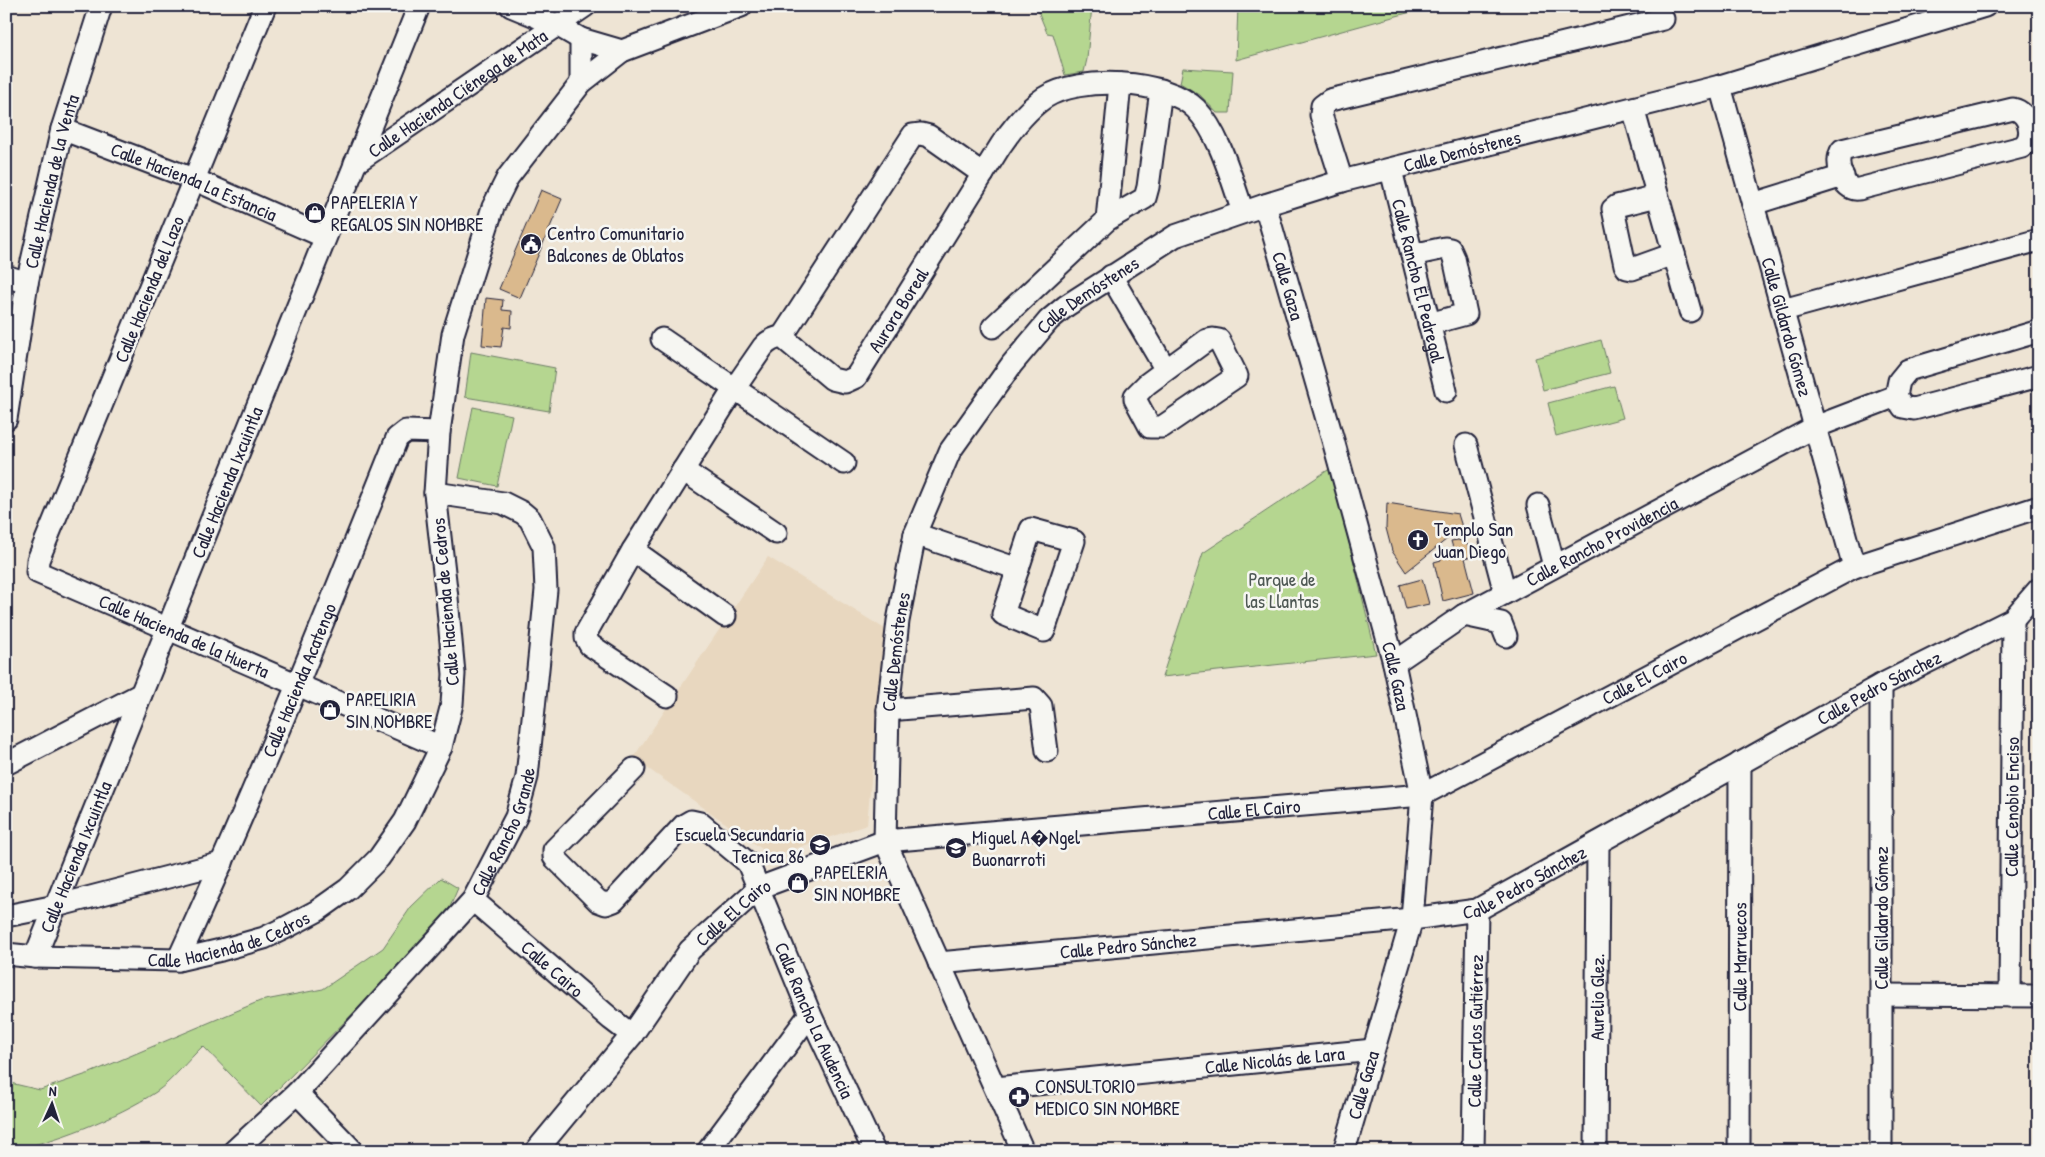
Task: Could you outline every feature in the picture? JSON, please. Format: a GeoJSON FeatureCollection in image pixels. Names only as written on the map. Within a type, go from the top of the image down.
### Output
{"type":"FeatureCollection","features":[{"type":"Feature","properties":{"kind":"street","name":"Calle Hacienda de la Venta"},"geometry":{"type":"LineString","coordinates":[[6,420],[27,283],[62,129],[101,6]]}},
{"type":"Feature","properties":{"kind":"street","name":"Calle Hacienda del Lazo"},"geometry":{"type":"LineString","coordinates":[[37,572],[36,567],[42,551],[265,6]]}},
{"type":"Feature","properties":{"kind":"street","name":"Calle Hacienda Ixcuintla"},"geometry":{"type":"LineString","coordinates":[[35,957],[419,6]]}},
{"type":"Feature","properties":{"kind":"street"},"geometry":{"type":"LineString","coordinates":[[511,6],[557,25],[581,39],[622,51]]}},
{"type":"Feature","properties":{"kind":"street","name":"Calle Hacienda Ciénega de Mata"},"geometry":{"type":"LineString","coordinates":[[355,163],[585,6]]}},
{"type":"Feature","properties":{"kind":"street","name":"Calle Hacienda de Cedros"},"geometry":{"type":"LineString","coordinates":[[6,954],[35,957],[178,960],[221,950],[264,938],[317,911],[348,889],[379,858],[405,821],[441,747],[452,704],[454,674],[448,598],[435,493],[439,432],[453,334],[487,221],[508,177],[581,83],[622,51],[741,6]]}},
{"type":"Feature","properties":{"kind":"street","name":"Calle Demóstenes"},"geometry":{"type":"LineString","coordinates":[[1023,1151],[884,841],[888,710],[898,621],[915,534],[950,451],[1012,364],[1049,320],[1066,306],[1175,236],[1342,181],[1720,86],[1985,6]]}},
{"type":"Feature","properties":{"kind":"street"},"geometry":{"type":"LineString","coordinates":[[1342,181],[1321,115],[1322,106],[1330,100],[1663,19]]}},
{"type":"Feature","properties":{"kind":"street"},"geometry":{"type":"LineString","coordinates":[[581,39],[581,83]]}},
{"type":"Feature","properties":{"kind":"street"},"geometry":{"type":"LineString","coordinates":[[1106,220],[1120,84]]}},
{"type":"Feature","properties":{"kind":"street","name":"Aurora Boreal"},"geometry":{"type":"LineString","coordinates":[[782,338],[832,379],[845,382],[856,378],[1008,135],[1043,98],[1078,86],[1120,84],[1161,90],[1189,104],[1204,119],[1225,162],[1244,212]]}},
{"type":"Feature","properties":{"kind":"street","name":"Calle Gildardo Gómez"},"geometry":{"type":"LineString","coordinates":[[1720,86],[1854,567]]}},
{"type":"Feature","properties":{"kind":"street"},"geometry":{"type":"LineString","coordinates":[[993,327],[1106,220],[1145,198],[1161,90]]}},
{"type":"Feature","properties":{"kind":"street"},"geometry":{"type":"LineString","coordinates":[[1633,108],[1690,311]]}},
{"type":"Feature","properties":{"kind":"street"},"geometry":{"type":"LineString","coordinates":[[2008,110],[2021,112],[2034,122],[2027,142],[2022,147],[1859,190],[1847,187],[1838,159],[1842,150],[2008,110]]}},
{"type":"Feature","properties":{"kind":"street","name":"Calle Hacienda La Estancia"},"geometry":{"type":"LineString","coordinates":[[62,129],[193,179],[325,237]]}},
{"type":"Feature","properties":{"kind":"street"},"geometry":{"type":"LineString","coordinates":[[667,696],[590,645],[586,638],[588,630],[633,550],[734,388],[766,343],[782,338],[913,135],[929,136],[983,174]]}},
{"type":"Feature","properties":{"kind":"street","name":"Calle Rancho El Pedregal"},"geometry":{"type":"LineString","coordinates":[[1391,170],[1446,391]]}},
{"type":"Feature","properties":{"kind":"street"},"geometry":{"type":"LineString","coordinates":[[1753,204],[1843,176]]}},
{"type":"Feature","properties":{"kind":"street"},"geometry":{"type":"LineString","coordinates":[[1658,196],[1617,206],[1613,209],[1625,265],[1627,268],[1632,269],[1674,254]]}},
{"type":"Feature","properties":{"kind":"street","name":"Calle Gaza"},"geometry":{"type":"LineString","coordinates":[[1265,205],[1333,440],[1394,663],[1422,795],[1412,919],[1344,1151]]}},
{"type":"Feature","properties":{"kind":"street"},"geometry":{"type":"LineString","coordinates":[[1783,310],[2039,240]]}},
{"type":"Feature","properties":{"kind":"street"},"geometry":{"type":"LineString","coordinates":[[1412,255],[1445,248],[1450,249],[1454,258],[1466,314],[1429,324]]}},
{"type":"Feature","properties":{"kind":"street"},"geometry":{"type":"LineString","coordinates":[[6,276],[27,283]]}},
{"type":"Feature","properties":{"kind":"street"},"geometry":{"type":"LineString","coordinates":[[1111,276],[1166,370]]}},
{"type":"Feature","properties":{"kind":"street"},"geometry":{"type":"LineString","coordinates":[[2039,331],[1908,370],[1899,381],[1896,396],[1903,407],[1914,409],[2039,376]]}},
{"type":"Feature","properties":{"kind":"street"},"geometry":{"type":"LineString","coordinates":[[1213,338],[1219,340],[1237,376],[1162,427],[1152,428],[1135,397],[1147,384],[1166,370],[1207,340],[1213,338]]}},
{"type":"Feature","properties":{"kind":"street"},"geometry":{"type":"LineString","coordinates":[[662,339],[844,463]]}},
{"type":"Feature","properties":{"kind":"street","name":"Calle Rancho Providencia"},"geometry":{"type":"LineString","coordinates":[[1394,663],[1464,615],[1815,426],[1896,396]]}},
{"type":"Feature","properties":{"kind":"street","name":"Calle Hacienda Acatengo"},"geometry":{"type":"LineString","coordinates":[[178,960],[222,863],[298,685],[397,438],[403,432],[409,430],[439,432]]}},
{"type":"Feature","properties":{"kind":"street"},"geometry":{"type":"LineString","coordinates":[[1466,446],[1505,593]]}},
{"type":"Feature","properties":{"kind":"street"},"geometry":{"type":"LineString","coordinates":[[683,470],[776,533]]}},
{"type":"Feature","properties":{"kind":"street","name":"Calle Rancho Grande"},"geometry":{"type":"LineString","coordinates":[[234,1151],[298,1094],[473,900],[516,817],[527,777],[546,590],[544,547],[530,519],[523,513],[503,503],[435,493]]}},
{"type":"Feature","properties":{"kind":"street"},"geometry":{"type":"LineString","coordinates":[[1538,505],[1554,566]]}},
{"type":"Feature","properties":{"kind":"street","name":"Calle El Cairo"},"geometry":{"type":"LineString","coordinates":[[536,1151],[632,1035],[690,950],[759,888],[884,841],[1422,795],[1854,567],[2039,507]]}},
{"type":"Feature","properties":{"kind":"street"},"geometry":{"type":"LineString","coordinates":[[1031,530],[1074,541],[1044,631],[1003,614],[1018,569],[1031,530]]}},
{"type":"Feature","properties":{"kind":"street"},"geometry":{"type":"LineString","coordinates":[[915,534],[1018,569]]}},
{"type":"Feature","properties":{"kind":"street"},"geometry":{"type":"LineString","coordinates":[[633,550],[726,616]]}},
{"type":"Feature","properties":{"kind":"street","name":"Calle Hacienda de la Huerta"},"geometry":{"type":"LineString","coordinates":[[37,572],[441,747]]}},
{"type":"Feature","properties":{"kind":"street","name":"Calle Pedro Sánchez"},"geometry":{"type":"LineString","coordinates":[[939,963],[1412,919],[1477,910],[1881,685],[2013,619],[2039,589]]}},
{"type":"Feature","properties":{"kind":"street"},"geometry":{"type":"LineString","coordinates":[[1464,615],[1501,623],[1506,636]]}},
{"type":"Feature","properties":{"kind":"street","name":"Calle Cenobio Enciso"},"geometry":{"type":"LineString","coordinates":[[2010,996],[2013,619]]}},
{"type":"Feature","properties":{"kind":"street","name":"Calle Gildardo Gómez"},"geometry":{"type":"LineString","coordinates":[[1881,685],[1881,1151]]}},
{"type":"Feature","properties":{"kind":"street"},"geometry":{"type":"LineString","coordinates":[[6,764],[141,694]]}},
{"type":"Feature","properties":{"kind":"street"},"geometry":{"type":"LineString","coordinates":[[888,710],[1029,698],[1037,699],[1041,706],[1047,750]]}},
{"type":"Feature","properties":{"kind":"street","name":"Calle Marruecos"},"geometry":{"type":"LineString","coordinates":[[1739,1151],[1740,763]]}},
{"type":"Feature","properties":{"kind":"street","name":"Calle Rancho La Audencia"},"geometry":{"type":"LineString","coordinates":[[634,769],[554,850],[553,854],[556,860],[598,901],[606,904],[614,901],[684,826],[691,821],[700,823],[748,862],[810,1014],[871,1149]]}},
{"type":"Feature","properties":{"kind":"street","name":"Aurelio Glez."},"geometry":{"type":"LineString","coordinates":[[1596,1151],[1598,842]]}},
{"type":"Feature","properties":{"kind":"street"},"geometry":{"type":"LineString","coordinates":[[6,916],[56,906],[222,863]]}},
{"type":"Feature","properties":{"kind":"street","name":"Calle Cairo"},"geometry":{"type":"LineString","coordinates":[[473,900],[611,1020],[632,1035]]}},
{"type":"Feature","properties":{"kind":"street","name":"Calle Carlos Gutiérrez"},"geometry":{"type":"LineString","coordinates":[[1473,1151],[1477,910]]}},
{"type":"Feature","properties":{"kind":"street"},"geometry":{"type":"LineString","coordinates":[[1882,995],[2039,996]]}},
{"type":"Feature","properties":{"kind":"street"},"geometry":{"type":"LineString","coordinates":[[708,1151],[810,1014]]}},
{"type":"Feature","properties":{"kind":"street","name":"Calle Nicolás de Lara"},"geometry":{"type":"LineString","coordinates":[[996,1088],[1373,1050]]}},
{"type":"Feature","properties":{"kind":"street"},"geometry":{"type":"LineString","coordinates":[[298,1094],[353,1151]]}},
{"type":"Feature","properties":{"kind":"shaded area"},"geometry":{"type":"Polygon","coordinates":[[[768,557],[885,629],[867,825],[772,856],[633,758],[768,557]]]}},
{"type":"Feature","properties":{"kind":"green space"},"geometry":{"type":"Polygon","coordinates":[[[1036,6],[1092,6],[1084,72],[1065,75],[1053,34],[1047,33],[1036,6]]]}},
{"type":"Feature","properties":{"kind":"green space"},"geometry":{"type":"Polygon","coordinates":[[[1238,6],[1433,6],[1236,60],[1238,6]]]}},
{"type":"Feature","properties":{"kind":"green space"},"geometry":{"type":"Polygon","coordinates":[[[1183,68],[1233,71],[1230,113],[1217,113],[1200,95],[1180,83],[1183,68]]]}},
{"type":"Feature","properties":{"kind":"green space"},"geometry":{"type":"Polygon","coordinates":[[[1601,340],[1610,373],[1543,390],[1535,358],[1601,340]]]}},
{"type":"Feature","properties":{"kind":"green space"},"geometry":{"type":"Polygon","coordinates":[[[471,352],[555,368],[549,411],[465,397],[471,352]]]}},
{"type":"Feature","properties":{"kind":"green space"},"geometry":{"type":"Polygon","coordinates":[[[1614,386],[1623,418],[1556,436],[1548,403],[1614,386]]]}},
{"type":"Feature","properties":{"kind":"green space"},"geometry":{"type":"Polygon","coordinates":[[[473,407],[512,415],[497,486],[459,478],[473,407]]]}},
{"type":"Feature","properties":{"kind":"green space","name":"Parque de las Llantas"},"geometry":{"type":"Polygon","coordinates":[[[1331,468],[1376,654],[1162,677],[1203,553],[1331,468]]]}},
{"type":"Feature","properties":{"kind":"green space"},"geometry":{"type":"Polygon","coordinates":[[[441,878],[458,888],[450,907],[412,954],[261,1106],[203,1046],[156,1092],[123,1111],[63,1136],[6,1151],[6,1082],[40,1090],[90,1073],[260,1001],[323,989],[383,948],[411,907],[441,878]]]}},
{"type":"Feature","properties":{"kind":"building","name":"Centro Comunitario Balcones de Oblatos"},"geometry":{"type":"Polygon","coordinates":[[[541,190],[562,199],[520,298],[499,289],[541,190]]]}},
{"type":"Feature","properties":{"kind":"building"},"geometry":{"type":"Polygon","coordinates":[[[486,298],[503,300],[502,310],[512,311],[511,328],[504,327],[501,347],[482,345],[486,298]]]}},
{"type":"Feature","properties":{"kind":"building","name":"Templo San Juan Diego"},"geometry":{"type":"Polygon","coordinates":[[[1387,503],[1458,514],[1462,527],[1406,572],[1392,551],[1386,528],[1387,503]]]}},
{"type":"Feature","properties":{"kind":"building"},"geometry":{"type":"Polygon","coordinates":[[[1458,540],[1466,543],[1471,549],[1473,556],[1465,558],[1474,593],[1443,601],[1434,562],[1441,560],[1439,552],[1453,548],[1451,541],[1458,540]]]}},
{"type":"Feature","properties":{"kind":"building"},"geometry":{"type":"Polygon","coordinates":[[[1422,579],[1429,604],[1406,609],[1400,585],[1422,579]]]}},
{"type":"Feature","properties":{"kind":"place","name":"PAPELERIA Y REGALOS SIN NOMBRE"},"geometry":{"type":"Point","coordinates":[315,213]}},
{"type":"Feature","properties":{"kind":"place","name":"Centro Comunitario Balcones de Oblatos"},"geometry":{"type":"Point","coordinates":[531,244]}},
{"type":"Feature","properties":{"kind":"place","name":"Templo San Juan Diego"},"geometry":{"type":"Point","coordinates":[1418,540]}},
{"type":"Feature","properties":{"kind":"place","name":"PAPELIRIA SIN NOMBRE"},"geometry":{"type":"Point","coordinates":[330,710]}},
{"type":"Feature","properties":{"kind":"place","name":"Escuela Secundaria Tecnica 86"},"geometry":{"type":"Point","coordinates":[820,845]}},
{"type":"Feature","properties":{"kind":"place","name":"Miguel A�Ngel Buonarroti"},"geometry":{"type":"Point","coordinates":[956,848]}},
{"type":"Feature","properties":{"kind":"place","name":"PAPELERIA SIN NOMBRE"},"geometry":{"type":"Point","coordinates":[798,883]}},
{"type":"Feature","properties":{"kind":"place","name":"CONSULTORIO MEDICO SIN NOMBRE"},"geometry":{"type":"Point","coordinates":[1019,1097]}}]}
